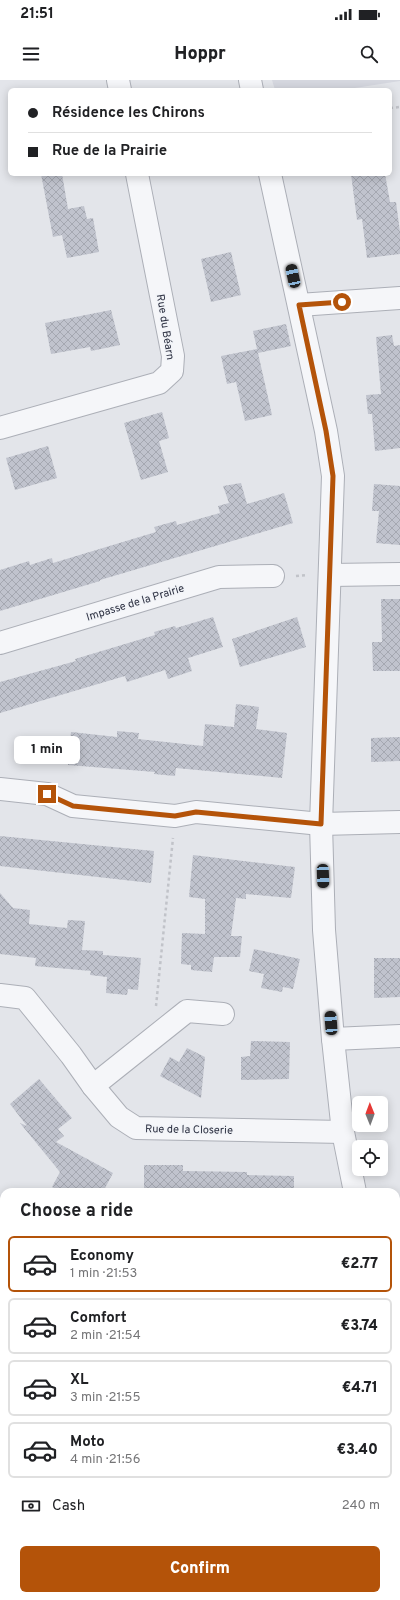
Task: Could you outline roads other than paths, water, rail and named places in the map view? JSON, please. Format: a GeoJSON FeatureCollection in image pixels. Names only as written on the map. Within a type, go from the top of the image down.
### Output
{"type":"FeatureCollection","features":[{"type":"Feature","properties":{"kind":"street","name":"Rue du Béarn"},"geometry":{"type":"LineString","coordinates":[[0,428],[159,383],[172,371],[173,356],[137,176]]}},
{"type":"Feature","properties":{"kind":"street"},"geometry":{"type":"LineString","coordinates":[[270,176],[326,431],[333,476],[321,824],[324,930],[343,1132],[354,1188]]}},
{"type":"Feature","properties":{"kind":"street"},"geometry":{"type":"LineString","coordinates":[[299,305],[400,298]]}},
{"type":"Feature","properties":{"kind":"street"},"geometry":{"type":"LineString","coordinates":[[330,575],[400,574]]}},
{"type":"Feature","properties":{"kind":"street","name":"Impasse de la Prairie"},"geometry":{"type":"LineString","coordinates":[[0,643],[219,577],[273,576]]}},
{"type":"Feature","properties":{"kind":"street"},"geometry":{"type":"LineString","coordinates":[[0,789],[47,794],[73,806],[175,816],[196,812],[321,824],[400,822]]}},
{"type":"Feature","properties":{"kind":"street","name":"Rue de la Closerie"},"geometry":{"type":"LineString","coordinates":[[0,996],[25,998],[119,1117],[136,1128],[343,1132]]}},
{"type":"Feature","properties":{"kind":"street"},"geometry":{"type":"LineString","coordinates":[[93,1086],[187,1011],[223,1014]]}},
{"type":"Feature","properties":{"kind":"street"},"geometry":{"type":"LineString","coordinates":[[333,1038],[400,1036]]}}]}
